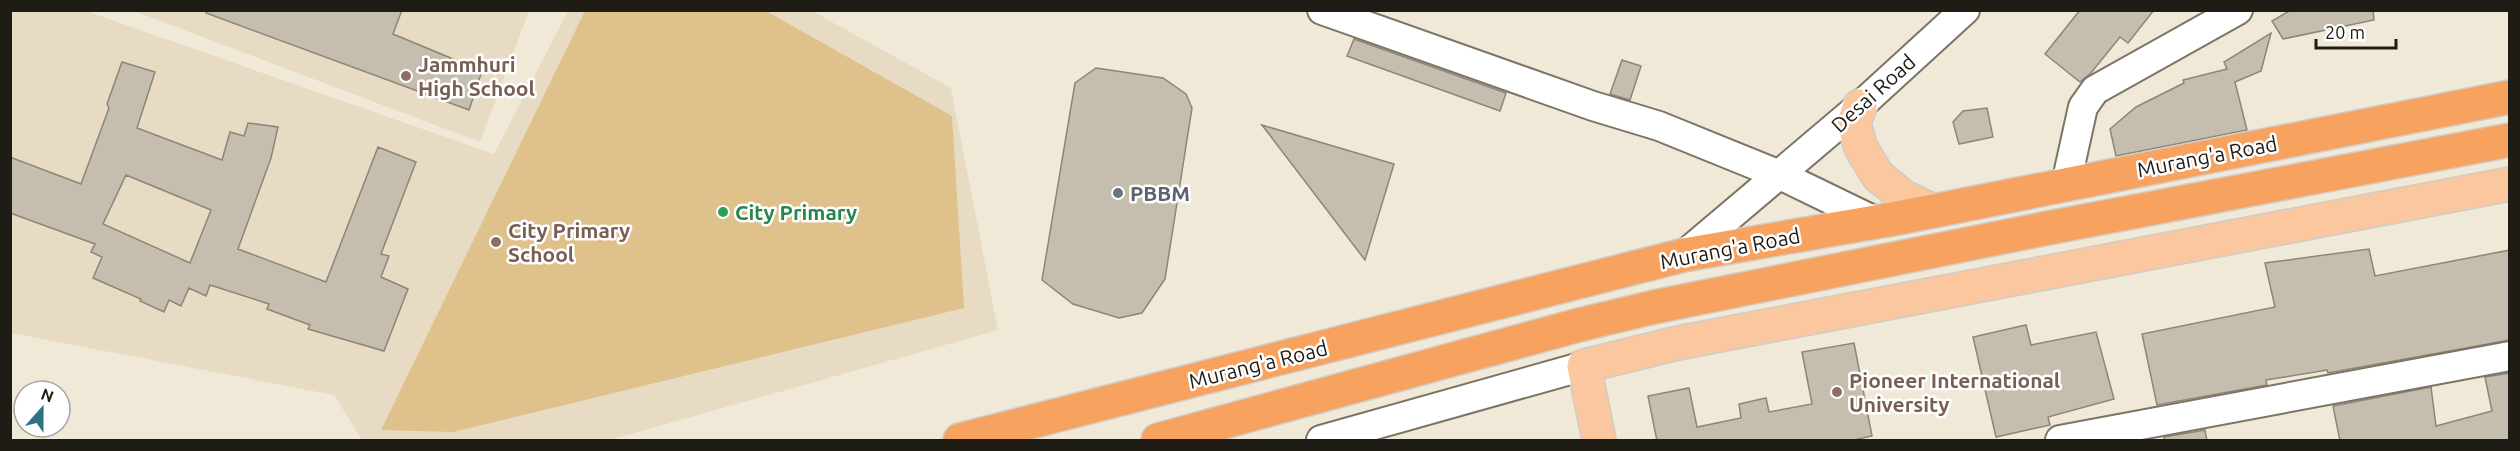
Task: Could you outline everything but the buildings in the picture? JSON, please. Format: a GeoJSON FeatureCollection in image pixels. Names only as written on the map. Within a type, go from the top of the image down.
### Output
{"type":"FeatureCollection","features":[{"type":"Feature","properties":{"kind":"highway","name":"Murang'a Road"},"geometry":{"type":"LineString","coordinates":[[960,441],[1684,255],[1877,222],[2510,96]]}},
{"type":"Feature","properties":{"kind":"highway","name":"Murang'a Road"},"geometry":{"type":"LineString","coordinates":[[1158,441],[1579,325],[1654,307],[2043,229],[2510,140]]}},
{"type":"Feature","properties":{"kind":"main road"},"geometry":{"type":"LineString","coordinates":[[1860,106],[1854,123],[1855,130],[1864,154],[1878,176],[1904,197],[1931,210]]}},
{"type":"Feature","properties":{"kind":"main road"},"geometry":{"type":"LineString","coordinates":[[1599,441],[1584,366],[1678,343],[2510,184]]}},
{"type":"Feature","properties":{"kind":"street"},"geometry":{"type":"LineString","coordinates":[[1322,10],[1593,106],[1659,126],[1780,175],[1877,222]]}},
{"type":"Feature","properties":{"kind":"street","name":"Desai Road"},"geometry":{"type":"LineString","coordinates":[[1684,255],[1860,106],[1965,10]]}},
{"type":"Feature","properties":{"kind":"street"},"geometry":{"type":"LineString","coordinates":[[2066,184],[2083,106],[2096,90],[2238,10]]}},
{"type":"Feature","properties":{"kind":"street"},"geometry":{"type":"LineString","coordinates":[[2060,441],[2510,356]]}},
{"type":"Feature","properties":{"kind":"street"},"geometry":{"type":"LineString","coordinates":[[1321,441],[1584,366]]}},
{"type":"Feature","properties":{"kind":"shaded area","name":"City Primary School"},"geometry":{"type":"Polygon","coordinates":[[[10,11],[86,11],[494,154],[568,11],[812,11],[951,88],[998,330],[610,440],[362,440],[334,395],[11,333],[10,11]]]}},
{"type":"Feature","properties":{"kind":"shaded area","name":"Jammhuri High School"},"geometry":{"type":"Polygon","coordinates":[[[134,11],[529,11],[480,142],[134,11]]]}},
{"type":"Feature","properties":{"kind":"shaded area","name":"City Primary"},"geometry":{"type":"Polygon","coordinates":[[[585,11],[766,11],[952,116],[964,308],[453,432],[381,430],[585,11]]]}},
{"type":"Feature","properties":{"kind":"place","name":"Jammhuri High School"},"geometry":{"type":"Point","coordinates":[406,76]}},
{"type":"Feature","properties":{"kind":"place","name":"PBBM"},"geometry":{"type":"Point","coordinates":[1118,193]}},
{"type":"Feature","properties":{"kind":"place","name":"City Primary"},"geometry":{"type":"Point","coordinates":[723,212]}},
{"type":"Feature","properties":{"kind":"place","name":"City Primary School"},"geometry":{"type":"Point","coordinates":[496,242]}},
{"type":"Feature","properties":{"kind":"place","name":"Pioneer International University"},"geometry":{"type":"Point","coordinates":[1837,392]}}]}
